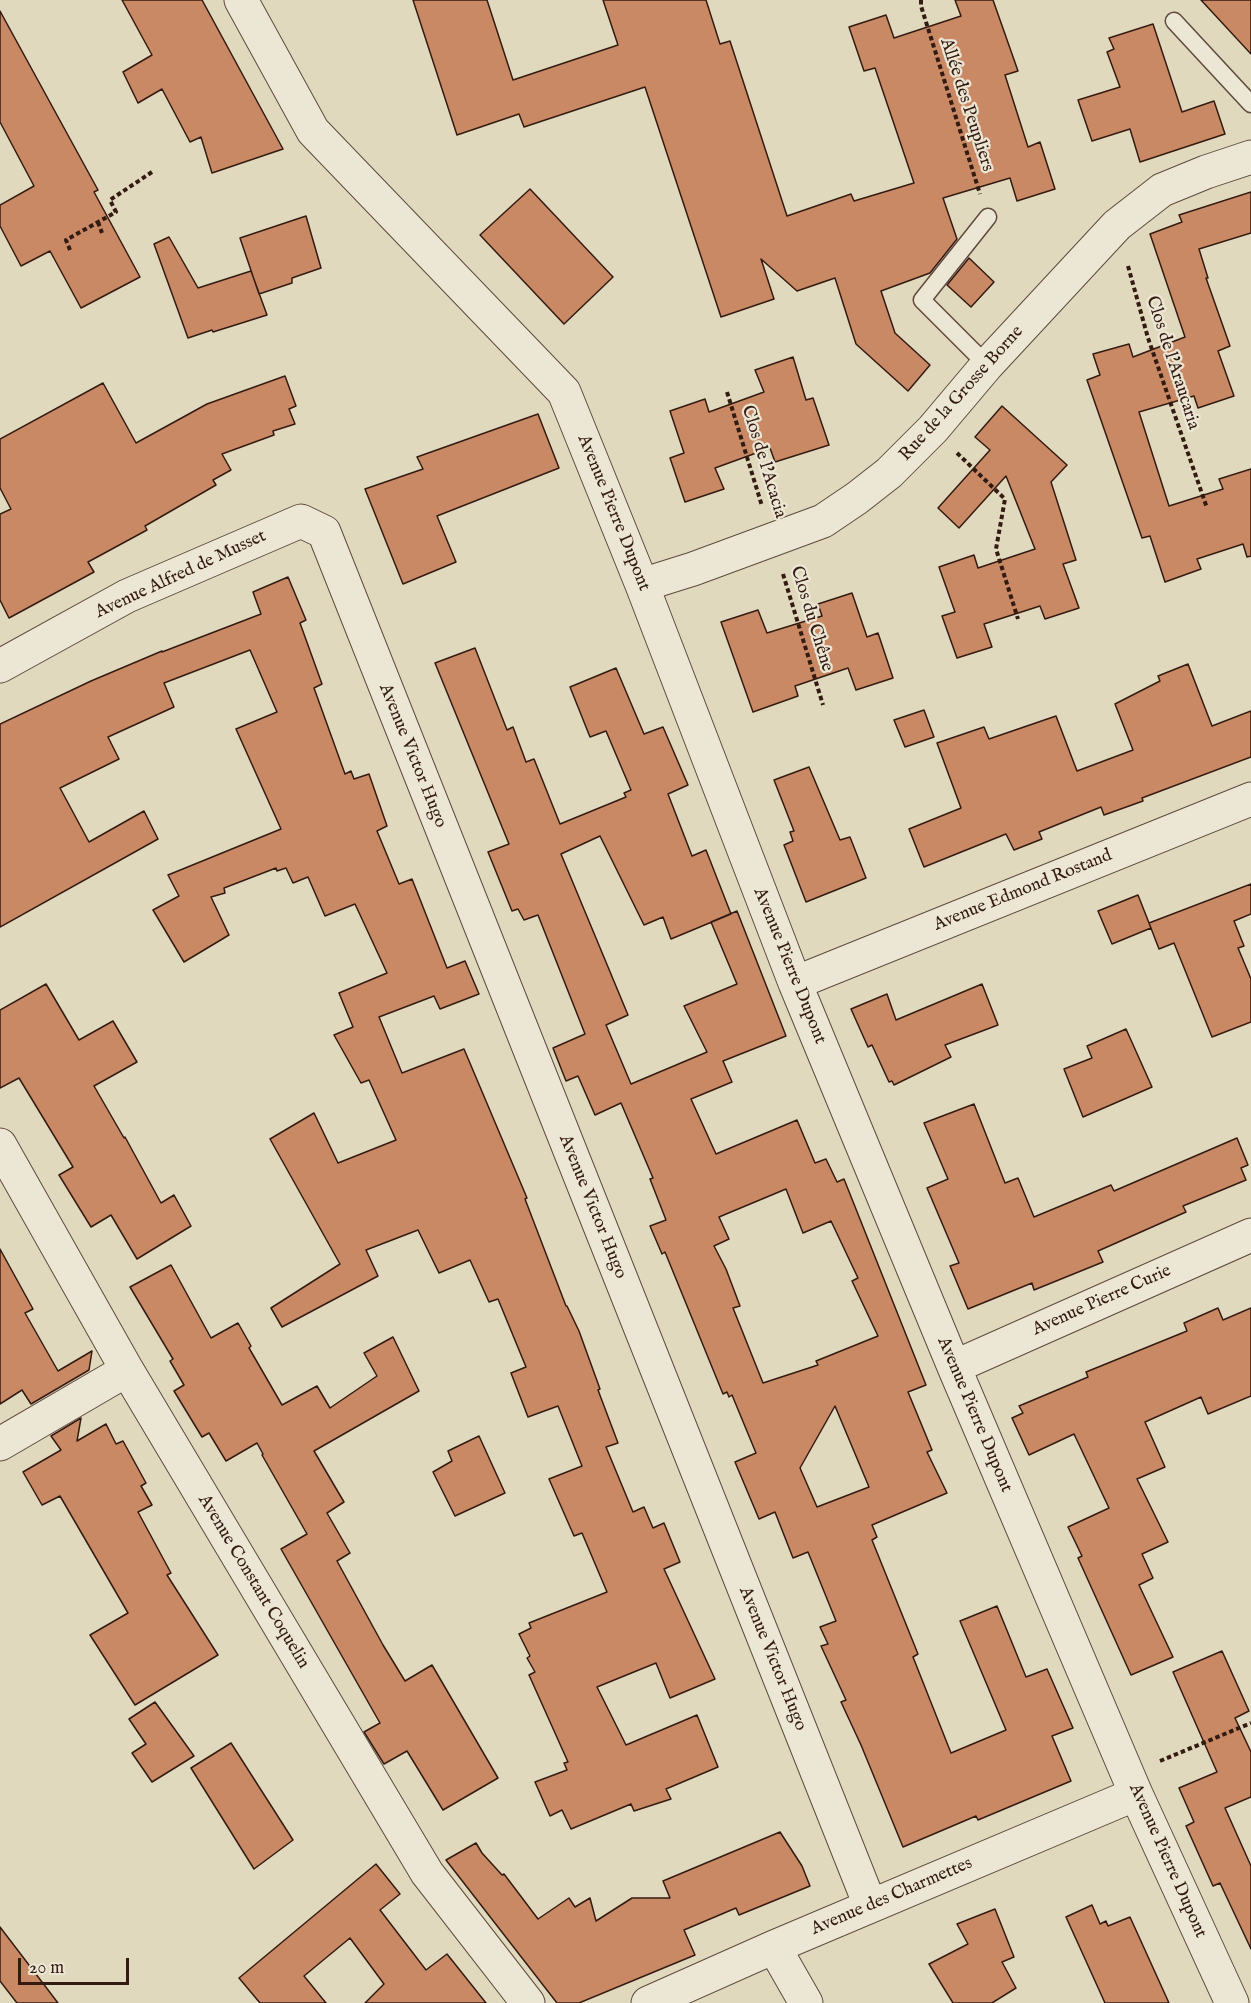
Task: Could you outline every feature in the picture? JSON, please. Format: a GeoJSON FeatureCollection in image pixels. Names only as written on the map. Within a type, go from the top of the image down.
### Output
{"type":"FeatureCollection","features":[{"type":"Feature","properties":{"kind":"street","name":"Avenue Pierre Dupont"},"geometry":{"type":"LineString","coordinates":[[241,0],[313,131],[564,392],[642,585],[795,983],[954,1367],[1131,1781],[1232,2003]]}},
{"type":"Feature","properties":{"kind":"street","name":"Rue de la Grosse Borne"},"geometry":{"type":"LineString","coordinates":[[642,585],[693,570],[823,521],[857,498],[889,473],[933,429],[987,365],[1117,225],[1162,190],[1206,172],[1251,158]]}},
{"type":"Feature","properties":{"kind":"street","name":"Avenue Alfred de Musset"},"geometry":{"type":"LineString","coordinates":[[0,666],[127,596],[301,521]]}},
{"type":"Feature","properties":{"kind":"street","name":"Avenue Victor Hugo"},"geometry":{"type":"LineString","coordinates":[[301,521],[324,532],[870,1905]]}},
{"type":"Feature","properties":{"kind":"street","name":"Avenue Edmond Rostand"},"geometry":{"type":"LineString","coordinates":[[795,983],[1251,799]]}},
{"type":"Feature","properties":{"kind":"street","name":"Avenue Constant Coquelin"},"geometry":{"type":"LineString","coordinates":[[0,1145],[127,1370],[427,1873],[528,2003]]}},
{"type":"Feature","properties":{"kind":"street","name":"Avenue Pierre Curie"},"geometry":{"type":"LineString","coordinates":[[954,1367],[1251,1234]]}},
{"type":"Feature","properties":{"kind":"street"},"geometry":{"type":"LineString","coordinates":[[0,1444],[127,1370]]}},
{"type":"Feature","properties":{"kind":"street","name":"Avenue des Charmettes"},"geometry":{"type":"LineString","coordinates":[[648,2003],[870,1905],[1131,1781]]}},
{"type":"Feature","properties":{"kind":"street"},"geometry":{"type":"LineString","coordinates":[[774,1947],[806,2003]]}},
{"type":"Feature","properties":{"kind":"lane"},"geometry":{"type":"LineString","coordinates":[[1174,21],[1251,104]]}},
{"type":"Feature","properties":{"kind":"lane"},"geometry":{"type":"LineString","coordinates":[[987,365],[922,300],[988,217]]}},
{"type":"Feature","properties":{"kind":"path","name":"Allée des Peupliers"},"geometry":{"type":"LineString","coordinates":[[921,0],[988,217]]}},
{"type":"Feature","properties":{"kind":"path"},"geometry":{"type":"LineString","coordinates":[[70,250],[66,240],[116,212],[110,201],[152,172]]}},
{"type":"Feature","properties":{"kind":"path"},"geometry":{"type":"LineString","coordinates":[[98,222],[102,233]]}},
{"type":"Feature","properties":{"kind":"path","name":"Clos de l'Araucaria"},"geometry":{"type":"LineString","coordinates":[[1117,225],[1148,338],[1207,508]]}},
{"type":"Feature","properties":{"kind":"path","name":"Clos de l'Acacia"},"geometry":{"type":"LineString","coordinates":[[727,392],[773,540]]}},
{"type":"Feature","properties":{"kind":"path"},"geometry":{"type":"LineString","coordinates":[[933,429],[1005,500],[996,549],[1018,619]]}},
{"type":"Feature","properties":{"kind":"path","name":"Clos du Chêne"},"geometry":{"type":"LineString","coordinates":[[773,540],[823,705]]}},
{"type":"Feature","properties":{"kind":"path"},"geometry":{"type":"LineString","coordinates":[[1131,1781],[1141,1769],[1251,1724]]}},
{"type":"Feature","properties":{"kind":"building"},"geometry":{"type":"Polygon","coordinates":[[[122,0],[202,0],[283,149],[212,173],[201,137],[190,142],[162,89],[138,103],[123,72],[152,55],[122,0]]]}},
{"type":"Feature","properties":{"kind":"building"},"geometry":{"type":"Polygon","coordinates":[[[413,0],[487,0],[513,80],[618,45],[603,0],[706,0],[720,44],[730,41],[787,216],[851,194],[854,201],[914,183],[875,68],[864,71],[849,27],[886,15],[894,38],[961,16],[955,0],[993,0],[1018,71],[1005,75],[1028,147],[1040,142],[1055,189],[1017,201],[1010,178],[943,198],[957,239],[930,273],[881,291],[895,333],[930,365],[908,391],[856,344],[835,278],[797,291],[761,259],[774,299],[721,317],[645,87],[524,127],[519,114],[457,135],[413,0]]]}},
{"type":"Feature","properties":{"kind":"building"},"geometry":{"type":"Polygon","coordinates":[[[1201,0],[1251,0],[1251,54],[1201,0]]]}},
{"type":"Feature","properties":{"kind":"building"},"geometry":{"type":"Polygon","coordinates":[[[0,11],[98,190],[94,192],[140,277],[81,308],[50,251],[21,266],[0,226],[0,205],[34,186],[0,122],[0,11]]]}},
{"type":"Feature","properties":{"kind":"building"},"geometry":{"type":"Polygon","coordinates":[[[1153,24],[1182,112],[1214,101],[1225,134],[1140,162],[1130,129],[1092,141],[1078,100],[1120,87],[1107,52],[1114,49],[1109,38],[1153,24]]]}},
{"type":"Feature","properties":{"kind":"building"},"geometry":{"type":"Polygon","coordinates":[[[530,189],[613,277],[564,324],[480,235],[530,189]]]}},
{"type":"Feature","properties":{"kind":"building"},"geometry":{"type":"Polygon","coordinates":[[[1251,192],[1251,233],[1199,249],[1208,278],[1206,278],[1230,346],[1218,351],[1234,396],[1198,408],[1194,396],[1139,412],[1169,506],[1223,489],[1219,479],[1251,469],[1251,556],[1247,557],[1243,544],[1197,559],[1201,569],[1165,582],[1150,536],[1142,538],[1087,380],[1100,375],[1093,354],[1129,344],[1133,357],[1185,337],[1150,234],[1182,222],[1179,215],[1251,192]]]}},
{"type":"Feature","properties":{"kind":"building"},"geometry":{"type":"Polygon","coordinates":[[[306,216],[321,268],[292,278],[292,283],[259,294],[240,238],[306,216]]]}},
{"type":"Feature","properties":{"kind":"building"},"geometry":{"type":"Polygon","coordinates":[[[169,237],[198,288],[251,271],[267,315],[188,338],[154,244],[169,237]]]}},
{"type":"Feature","properties":{"kind":"building"},"geometry":{"type":"Polygon","coordinates":[[[969,258],[994,282],[971,307],[947,285],[969,258]]]}},
{"type":"Feature","properties":{"kind":"building"},"geometry":{"type":"Polygon","coordinates":[[[793,357],[806,400],[813,398],[829,445],[775,462],[770,448],[715,468],[724,489],[685,502],[670,458],[684,453],[670,411],[705,399],[709,412],[764,392],[755,370],[793,357]]]}},
{"type":"Feature","properties":{"kind":"building"},"geometry":{"type":"Polygon","coordinates":[[[285,376],[296,406],[289,409],[295,424],[273,431],[274,435],[222,454],[231,470],[213,480],[216,485],[145,526],[147,530],[88,562],[94,572],[9,618],[0,600],[0,514],[11,509],[0,488],[0,439],[103,383],[136,443],[207,404],[285,376]]]}},
{"type":"Feature","properties":{"kind":"building"},"geometry":{"type":"Polygon","coordinates":[[[1002,406],[1067,465],[1051,482],[1076,560],[1063,564],[1079,608],[1045,619],[1040,606],[984,624],[992,647],[957,658],[942,616],[955,612],[939,567],[974,555],[978,568],[1035,549],[1006,476],[959,528],[938,508],[990,450],[975,437],[1002,406]]]}},
{"type":"Feature","properties":{"kind":"building"},"geometry":{"type":"Polygon","coordinates":[[[538,414],[559,468],[437,516],[456,562],[403,584],[365,489],[423,469],[417,457],[538,414]]]}},
{"type":"Feature","properties":{"kind":"building"},"geometry":{"type":"Polygon","coordinates":[[[288,577],[306,620],[300,623],[322,684],[314,688],[345,774],[351,771],[354,779],[369,774],[387,826],[377,831],[399,884],[412,879],[447,968],[465,961],[479,994],[440,1009],[434,996],[379,1017],[402,1073],[464,1049],[527,1198],[525,1199],[600,1389],[598,1390],[618,1443],[606,1447],[633,1512],[644,1507],[653,1528],[664,1523],[680,1562],[664,1569],[715,1679],[670,1698],[656,1663],[597,1687],[626,1745],[697,1715],[718,1767],[666,1789],[671,1799],[634,1811],[631,1804],[571,1829],[562,1810],[550,1816],[535,1782],[567,1770],[564,1763],[568,1762],[529,1675],[535,1672],[527,1658],[530,1656],[519,1634],[531,1628],[529,1623],[607,1592],[582,1533],[574,1536],[549,1479],[582,1466],[558,1406],[528,1417],[511,1373],[526,1367],[498,1299],[489,1302],[470,1260],[439,1273],[418,1230],[366,1250],[378,1276],[282,1327],[271,1308],[340,1264],[270,1139],[314,1113],[338,1163],[396,1140],[369,1080],[361,1083],[334,1035],[353,1027],[339,993],[387,973],[355,904],[325,916],[308,877],[293,883],[286,868],[277,871],[276,868],[224,888],[225,893],[211,897],[229,935],[184,962],[153,910],[179,896],[168,875],[281,829],[236,729],[277,712],[250,650],[164,683],[174,707],[108,737],[119,759],[60,788],[89,842],[144,811],[158,839],[0,927],[0,724],[91,681],[162,651],[261,614],[253,592],[288,577]]]}},
{"type":"Feature","properties":{"kind":"building"},"geometry":{"type":"Polygon","coordinates":[[[852,593],[867,637],[878,633],[893,678],[856,690],[848,668],[795,686],[798,696],[753,712],[721,622],[758,610],[767,633],[822,616],[818,604],[852,593]]]}},
{"type":"Feature","properties":{"kind":"building"},"geometry":{"type":"Polygon","coordinates":[[[475,648],[507,730],[513,727],[526,762],[534,759],[560,824],[626,797],[624,793],[631,790],[606,731],[590,737],[570,687],[616,668],[644,734],[663,727],[688,785],[668,794],[692,856],[706,850],[731,914],[737,911],[786,1036],[723,1061],[732,1082],[691,1099],[716,1154],[797,1120],[815,1163],[826,1159],[837,1182],[844,1179],[926,1385],[908,1392],[932,1450],[927,1452],[947,1493],[872,1525],[877,1537],[872,1540],[918,1654],[913,1657],[951,1753],[1006,1730],[960,1621],[997,1606],[1026,1677],[1047,1669],[1073,1728],[1052,1736],[1071,1781],[978,1820],[976,1816],[903,1847],[841,1702],[846,1700],[821,1646],[828,1644],[820,1627],[836,1621],[808,1552],[793,1558],[775,1512],[759,1519],[735,1462],[756,1453],[732,1395],[729,1397],[727,1392],[723,1394],[665,1252],[662,1254],[650,1226],[666,1220],[650,1179],[653,1178],[621,1103],[595,1115],[578,1076],[566,1081],[553,1048],[585,1034],[538,915],[524,920],[518,909],[512,911],[488,852],[509,844],[435,663],[475,648]],[[600,836],[561,854],[628,1015],[606,1025],[631,1084],[707,1052],[684,1006],[737,984],[711,922],[671,939],[663,917],[644,925],[600,836]],[[786,1189],[719,1217],[729,1239],[714,1246],[726,1269],[740,1306],[733,1308],[763,1383],[818,1365],[816,1361],[878,1336],[852,1281],[858,1278],[831,1221],[803,1233],[786,1189]],[[835,1406],[800,1468],[817,1507],[869,1487],[835,1406]]]}},
{"type":"Feature","properties":{"kind":"building"},"geometry":{"type":"Polygon","coordinates":[[[1188,664],[1212,726],[1251,711],[1251,757],[1142,798],[1143,801],[1104,815],[1101,807],[1039,832],[1042,839],[1014,850],[1006,834],[924,867],[909,829],[961,808],[937,743],[984,727],[989,739],[1056,716],[1077,771],[1133,750],[1115,704],[1160,681],[1158,676],[1188,664]]]}},
{"type":"Feature","properties":{"kind":"building"},"geometry":{"type":"Polygon","coordinates":[[[924,710],[934,737],[905,747],[894,720],[924,710]]]}},
{"type":"Feature","properties":{"kind":"building"},"geometry":{"type":"Polygon","coordinates":[[[809,767],[840,840],[850,837],[866,878],[806,902],[784,845],[793,841],[790,832],[794,831],[774,780],[809,767]]]}},
{"type":"Feature","properties":{"kind":"building"},"geometry":{"type":"Polygon","coordinates":[[[1251,884],[1251,914],[1234,921],[1244,946],[1238,948],[1251,979],[1251,1022],[1212,1037],[1174,943],[1159,949],[1149,923],[1251,884]]]}},
{"type":"Feature","properties":{"kind":"building"},"geometry":{"type":"Polygon","coordinates":[[[1138,895],[1151,928],[1112,944],[1098,911],[1138,895]]]}},
{"type":"Feature","properties":{"kind":"building"},"geometry":{"type":"Polygon","coordinates":[[[46,984],[79,1040],[113,1021],[137,1062],[94,1086],[161,1203],[174,1195],[191,1226],[137,1259],[111,1215],[91,1227],[59,1175],[73,1167],[19,1078],[0,1088],[0,1010],[46,984]]]}},
{"type":"Feature","properties":{"kind":"building"},"geometry":{"type":"Polygon","coordinates":[[[982,984],[998,1025],[945,1045],[951,1057],[894,1085],[892,1081],[889,1082],[872,1045],[868,1047],[851,1009],[887,994],[896,1020],[982,984]]]}},
{"type":"Feature","properties":{"kind":"building"},"geometry":{"type":"Polygon","coordinates":[[[1126,1029],[1152,1087],[1083,1117],[1064,1069],[1092,1058],[1087,1046],[1126,1029]]]}},
{"type":"Feature","properties":{"kind":"building"},"geometry":{"type":"Polygon","coordinates":[[[974,1104],[1005,1183],[1018,1178],[1034,1217],[1111,1185],[1114,1191],[1237,1138],[1248,1165],[1241,1168],[1246,1180],[1183,1206],[1186,1212],[1098,1251],[1103,1262],[1034,1290],[1032,1283],[968,1309],[950,1266],[959,1263],[927,1188],[948,1179],[924,1123],[974,1104]]]}},
{"type":"Feature","properties":{"kind":"building"},"geometry":{"type":"Polygon","coordinates":[[[0,1249],[33,1309],[25,1313],[58,1371],[92,1351],[89,1370],[31,1404],[22,1390],[0,1404],[0,1249]]]}},
{"type":"Feature","properties":{"kind":"building"},"geometry":{"type":"Polygon","coordinates":[[[171,1265],[211,1338],[238,1323],[251,1346],[249,1348],[282,1405],[317,1386],[330,1408],[377,1376],[364,1353],[393,1337],[419,1391],[314,1451],[344,1502],[327,1513],[350,1553],[337,1561],[383,1645],[405,1681],[432,1665],[498,1778],[443,1810],[407,1751],[384,1764],[364,1732],[380,1723],[281,1549],[307,1534],[257,1443],[226,1461],[209,1433],[202,1437],[174,1391],[184,1385],[170,1361],[173,1359],[130,1287],[171,1265]]]}},
{"type":"Feature","properties":{"kind":"building"},"geometry":{"type":"Polygon","coordinates":[[[1218,1308],[1223,1320],[1251,1308],[1251,1396],[1208,1414],[1201,1397],[1145,1422],[1165,1467],[1137,1479],[1168,1542],[1142,1554],[1153,1578],[1139,1585],[1173,1657],[1131,1675],[1078,1558],[1082,1556],[1068,1527],[1109,1508],[1074,1434],[1029,1455],[1012,1418],[1023,1413],[1019,1406],[1088,1377],[1086,1372],[1187,1331],[1184,1323],[1218,1308]]]}},
{"type":"Feature","properties":{"kind":"building"},"geometry":{"type":"Polygon","coordinates":[[[81,1418],[77,1441],[106,1424],[116,1444],[123,1441],[146,1483],[141,1486],[152,1505],[138,1512],[171,1573],[167,1575],[218,1655],[135,1705],[90,1635],[128,1613],[60,1496],[42,1505],[23,1472],[61,1450],[51,1436],[81,1418]]]}},
{"type":"Feature","properties":{"kind":"building"},"geometry":{"type":"Polygon","coordinates":[[[479,1436],[505,1493],[455,1516],[433,1472],[452,1461],[448,1451],[479,1436]]]}},
{"type":"Feature","properties":{"kind":"building"},"geometry":{"type":"Polygon","coordinates":[[[1222,1651],[1249,1711],[1235,1718],[1251,1752],[1251,1797],[1225,1808],[1251,1866],[1251,1949],[1220,1883],[1213,1886],[1186,1826],[1194,1822],[1179,1788],[1217,1772],[1173,1672],[1222,1651]]]}},
{"type":"Feature","properties":{"kind":"building"},"geometry":{"type":"Polygon","coordinates":[[[155,1702],[194,1756],[152,1782],[132,1753],[146,1744],[129,1719],[155,1702]]]}},
{"type":"Feature","properties":{"kind":"building"},"geometry":{"type":"Polygon","coordinates":[[[231,1743],[293,1840],[254,1869],[191,1768],[231,1743]]]}},
{"type":"Feature","properties":{"kind":"building"},"geometry":{"type":"Polygon","coordinates":[[[780,1832],[802,1866],[810,1886],[739,1915],[736,1908],[684,1930],[695,1955],[579,2003],[557,2003],[446,1860],[476,1843],[482,1853],[502,1875],[504,1874],[538,1919],[569,1898],[575,1907],[590,1898],[596,1921],[632,1898],[670,1898],[663,1881],[780,1832]]]}},
{"type":"Feature","properties":{"kind":"building"},"geometry":{"type":"Polygon","coordinates":[[[376,1864],[400,1894],[380,1910],[426,1970],[447,1954],[486,2003],[365,2003],[384,1984],[350,1938],[304,1976],[326,2003],[260,2003],[239,1978],[376,1864]]]}},
{"type":"Feature","properties":{"kind":"building"},"geometry":{"type":"Polygon","coordinates":[[[1092,1905],[1100,1924],[1106,1921],[1108,1926],[1130,1917],[1169,2003],[1105,2003],[1066,1917],[1092,1905]]]}},
{"type":"Feature","properties":{"kind":"building"},"geometry":{"type":"Polygon","coordinates":[[[995,1909],[1014,1957],[1002,1962],[1016,1988],[992,2003],[953,2003],[929,1964],[968,1944],[957,1924],[995,1909]]]}},
{"type":"Feature","properties":{"kind":"building"},"geometry":{"type":"Polygon","coordinates":[[[0,1927],[58,2003],[17,2003],[0,1981],[0,1927]]]}}]}
